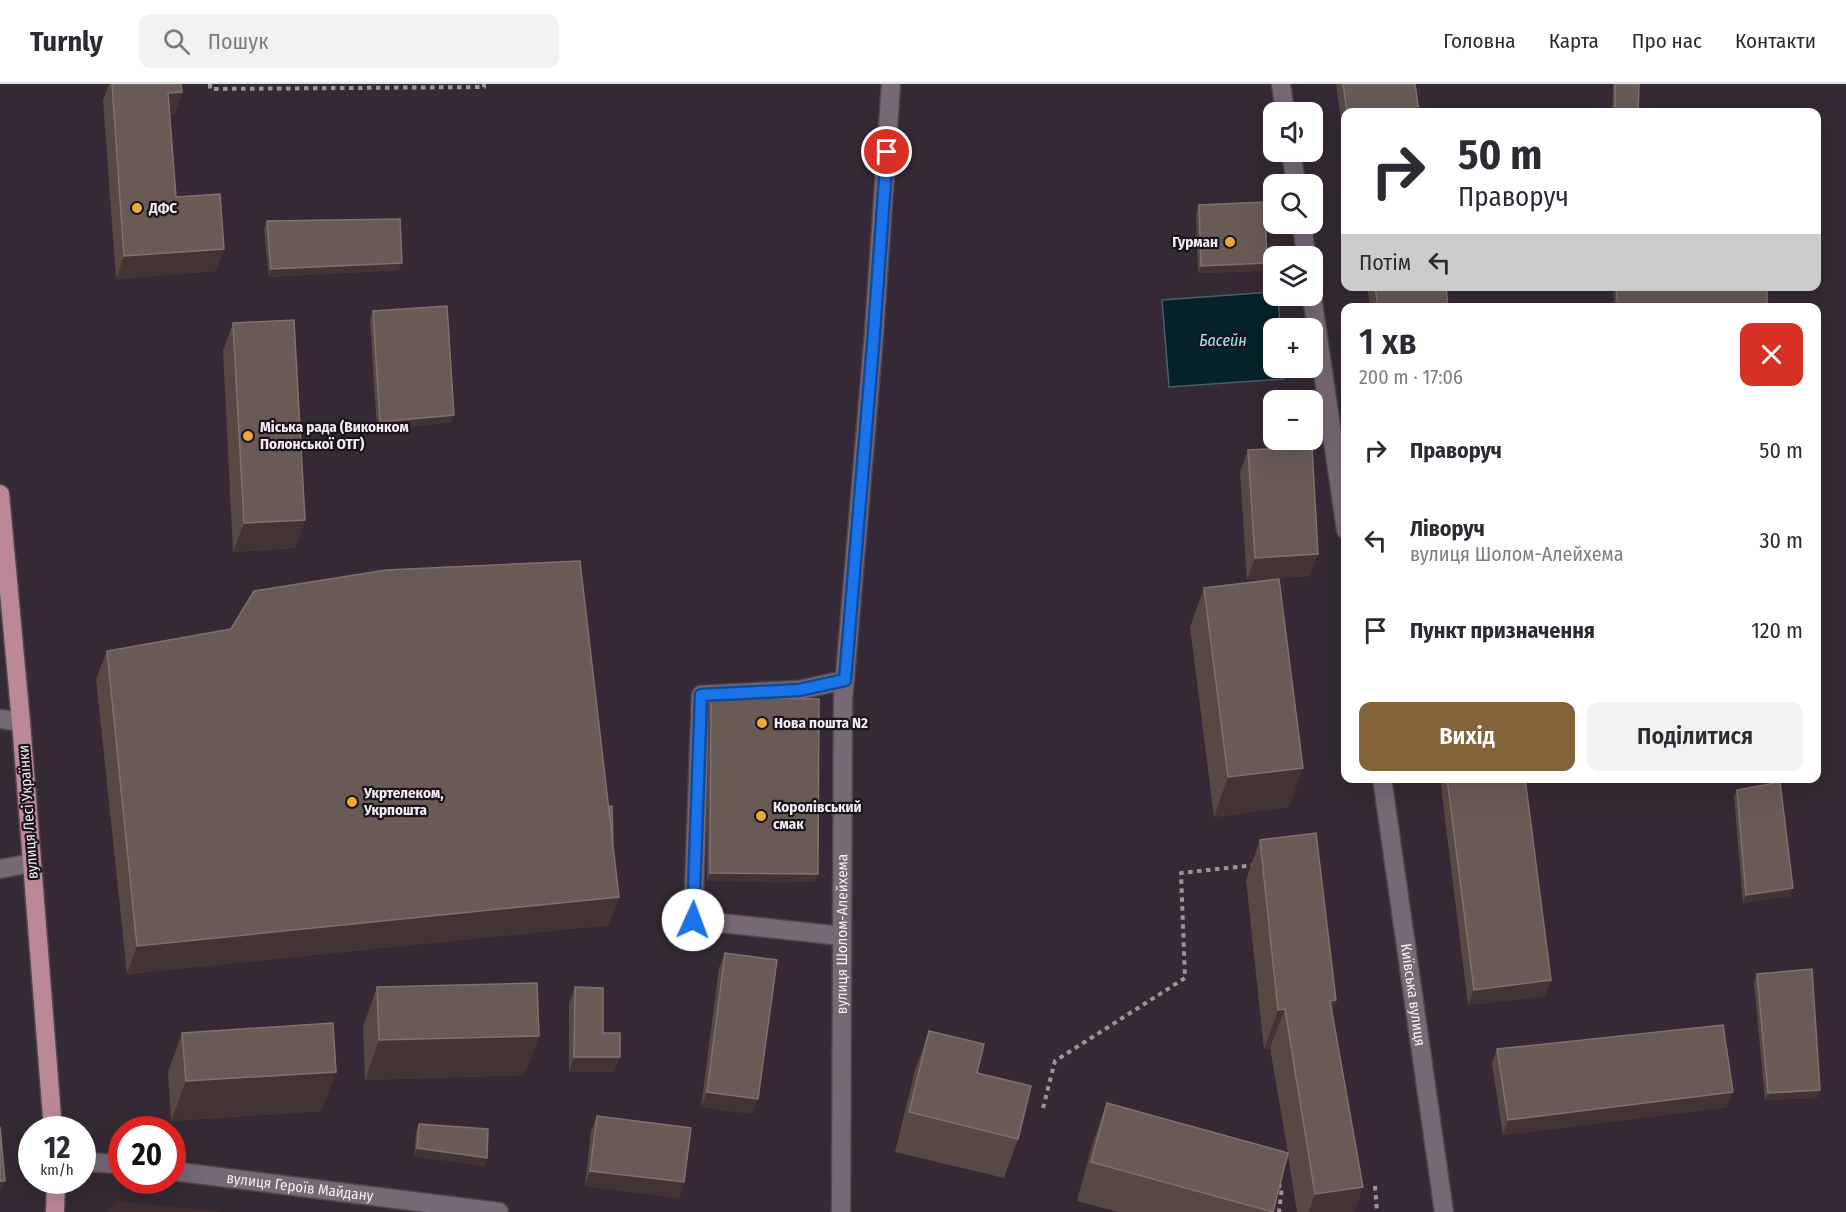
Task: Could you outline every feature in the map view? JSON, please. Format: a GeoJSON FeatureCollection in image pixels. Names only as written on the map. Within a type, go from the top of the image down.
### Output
{"type":"FeatureCollection","features":[{"type":"Feature","properties":{"kind":"main road","name":"вулиця Лесі Українки"},"geometry":{"type":"LineString","coordinates":[[0,494],[21,722],[52,1116]]}},
{"type":"Feature","properties":{"kind":"main road"},"geometry":{"type":"LineString","coordinates":[[55,1212],[56,1194]]}},
{"type":"Feature","properties":{"kind":"street","name":"вулиця Шолом-Алейхема"},"geometry":{"type":"LineString","coordinates":[[841,1212],[843,700],[873,345],[891,84]]}},
{"type":"Feature","properties":{"kind":"street"},"geometry":{"type":"LineString","coordinates":[[1281,84],[1284,102]]}},
{"type":"Feature","properties":{"kind":"street"},"geometry":{"type":"LineString","coordinates":[[1313,306],[1341,496]]}},
{"type":"Feature","properties":{"kind":"street"},"geometry":{"type":"LineString","coordinates":[[842,936],[693,920],[701,695],[799,690],[845,680]]}},
{"type":"Feature","properties":{"kind":"street"},"geometry":{"type":"LineString","coordinates":[[0,719],[21,722]]}},
{"type":"Feature","properties":{"kind":"street","name":"Київська вулиця"},"geometry":{"type":"LineString","coordinates":[[1383,783],[1444,1212]]}},
{"type":"Feature","properties":{"kind":"street"},"geometry":{"type":"LineString","coordinates":[[0,869],[32,863]]}},
{"type":"Feature","properties":{"kind":"street","name":"вулиця Героїв Майдану"},"geometry":{"type":"LineString","coordinates":[[186,1173],[499,1212]]}},
{"type":"Feature","properties":{"kind":"path"},"geometry":{"type":"LineString","coordinates":[[210,84],[210,89],[484,87],[483,84]]}},
{"type":"Feature","properties":{"kind":"path"},"geometry":{"type":"LineString","coordinates":[[1043,1108],[1055,1061],[1185,978],[1181,873],[1259,865]]}},
{"type":"Feature","properties":{"kind":"path"},"geometry":{"type":"LineString","coordinates":[[1272,1183],[1282,1187],[1279,1212]]}},
{"type":"Feature","properties":{"kind":"path"},"geometry":{"type":"LineString","coordinates":[[1375,1186],[1377,1212]]}},
{"type":"Feature","properties":{"kind":"shaded area"},"geometry":{"type":"Polygon","coordinates":[[[116,1201],[227,1212],[106,1212],[116,1201]]]}},
{"type":"Feature","properties":{"kind":"water","name":"Басейн"},"geometry":{"type":"Polygon","coordinates":[[[1263,293],[1263,306],[1279,306],[1279,318],[1263,318],[1263,378],[1284,379],[1169,387],[1162,300],[1263,293]]]}},
{"type":"Feature","properties":{"kind":"building"},"geometry":{"type":"Polygon","coordinates":[[[112,84],[181,84],[182,92],[168,93],[176,197],[220,194],[224,249],[124,256],[112,84]]]}},
{"type":"Feature","properties":{"kind":"building"},"geometry":{"type":"Polygon","coordinates":[[[1343,84],[1415,84],[1418,108],[1346,108],[1343,84]]]}},
{"type":"Feature","properties":{"kind":"building"},"geometry":{"type":"Polygon","coordinates":[[[1615,84],[1639,84],[1638,108],[1615,108],[1615,84]]]}},
{"type":"Feature","properties":{"kind":"building","name":"Гурман"},"geometry":{"type":"Polygon","coordinates":[[[1263,202],[1263,234],[1266,234],[1266,246],[1263,246],[1263,263],[1201,266],[1199,205],[1263,202]]]}},
{"type":"Feature","properties":{"kind":"building"},"geometry":{"type":"Polygon","coordinates":[[[400,219],[402,263],[271,269],[267,221],[400,219]]]}},
{"type":"Feature","properties":{"kind":"building"},"geometry":{"type":"Polygon","coordinates":[[[1376,291],[1446,291],[1448,303],[1377,303],[1376,291]]]}},
{"type":"Feature","properties":{"kind":"building"},"geometry":{"type":"Polygon","coordinates":[[[1616,291],[1767,291],[1767,303],[1618,303],[1616,291]]]}},
{"type":"Feature","properties":{"kind":"building"},"geometry":{"type":"Polygon","coordinates":[[[447,306],[454,415],[380,422],[373,311],[447,306]]]}},
{"type":"Feature","properties":{"kind":"building"},"geometry":{"type":"Polygon","coordinates":[[[294,320],[305,520],[244,523],[233,323],[294,320]]]}},
{"type":"Feature","properties":{"kind":"building"},"geometry":{"type":"Polygon","coordinates":[[[1248,450],[1312,450],[1318,554],[1255,558],[1248,450]]]}},
{"type":"Feature","properties":{"kind":"building","name":"Укртелеком, Укрпошта"},"geometry":{"type":"Polygon","coordinates":[[[580,561],[619,897],[137,946],[107,651],[231,629],[254,591],[386,570],[580,561]]]}},
{"type":"Feature","properties":{"kind":"building"},"geometry":{"type":"Polygon","coordinates":[[[1279,579],[1303,768],[1228,777],[1204,588],[1279,579]]]}},
{"type":"Feature","properties":{"kind":"building","name":"Королівський смак"},"geometry":{"type":"Polygon","coordinates":[[[711,697],[819,699],[818,874],[710,873],[711,697]]]}},
{"type":"Feature","properties":{"kind":"building"},"geometry":{"type":"Polygon","coordinates":[[[1448,783],[1526,783],[1551,980],[1474,990],[1448,783]]]}},
{"type":"Feature","properties":{"kind":"building"},"geometry":{"type":"Polygon","coordinates":[[[1780,783],[1793,888],[1746,895],[1737,790],[1780,783]]]}},
{"type":"Feature","properties":{"kind":"building"},"geometry":{"type":"Polygon","coordinates":[[[612,806],[613,847],[609,807],[612,806]]]}},
{"type":"Feature","properties":{"kind":"building"},"geometry":{"type":"Polygon","coordinates":[[[1316,833],[1336,1000],[1330,1001],[1363,1187],[1315,1194],[1285,1009],[1278,1010],[1260,840],[1316,833]]]}},
{"type":"Feature","properties":{"kind":"building"},"geometry":{"type":"Polygon","coordinates":[[[725,953],[777,960],[758,1099],[707,1092],[725,953]]]}},
{"type":"Feature","properties":{"kind":"building"},"geometry":{"type":"Polygon","coordinates":[[[1812,969],[1820,1090],[1768,1093],[1757,974],[1812,969]]]}},
{"type":"Feature","properties":{"kind":"building"},"geometry":{"type":"Polygon","coordinates":[[[537,983],[539,1036],[379,1040],[377,987],[537,983]]]}},
{"type":"Feature","properties":{"kind":"building"},"geometry":{"type":"Polygon","coordinates":[[[575,987],[603,988],[603,1033],[620,1033],[620,1057],[574,1057],[575,987]]]}},
{"type":"Feature","properties":{"kind":"building"},"geometry":{"type":"Polygon","coordinates":[[[333,1023],[336,1072],[186,1081],[182,1033],[333,1023]]]}},
{"type":"Feature","properties":{"kind":"building"},"geometry":{"type":"Polygon","coordinates":[[[1723,1025],[1733,1092],[1508,1120],[1497,1049],[1723,1025]]]}},
{"type":"Feature","properties":{"kind":"building"},"geometry":{"type":"Polygon","coordinates":[[[929,1031],[984,1044],[977,1073],[1031,1086],[1018,1139],[909,1112],[929,1031]]]}},
{"type":"Feature","properties":{"kind":"building"},"geometry":{"type":"Polygon","coordinates":[[[1107,1103],[1288,1153],[1273,1212],[1091,1162],[1107,1103]]]}},
{"type":"Feature","properties":{"kind":"building"},"geometry":{"type":"Polygon","coordinates":[[[597,1116],[691,1128],[684,1182],[590,1171],[597,1116]]]}},
{"type":"Feature","properties":{"kind":"building"},"geometry":{"type":"Polygon","coordinates":[[[419,1124],[488,1129],[487,1158],[417,1148],[419,1124]]]}},
{"type":"Feature","properties":{"kind":"building"},"geometry":{"type":"Polygon","coordinates":[[[0,1127],[5,1181],[0,1181],[0,1127]]]}},
{"type":"Feature","properties":{"kind":"place","name":"ДФС"},"geometry":{"type":"Point","coordinates":[137,208]}},
{"type":"Feature","properties":{"kind":"place","name":"Гурман"},"geometry":{"type":"Point","coordinates":[1230,242]}},
{"type":"Feature","properties":{"kind":"place","name":"Міська рада (Виконком Полонської ОТГ)"},"geometry":{"type":"Point","coordinates":[248,436]}},
{"type":"Feature","properties":{"kind":"place","name":"Нова пошта N2"},"geometry":{"type":"Point","coordinates":[762,723]}},
{"type":"Feature","properties":{"kind":"place","name":"Укртелеком, Укрпошта"},"geometry":{"type":"Point","coordinates":[352,802]}},
{"type":"Feature","properties":{"kind":"place","name":"Королівський смак"},"geometry":{"type":"Point","coordinates":[761,816]}},
{"type":"Feature","properties":{"kind":"route"},"geometry":{"type":"LineString","coordinates":[[693,920],[701,695],[799,690],[845,680],[887,152]]}}]}
